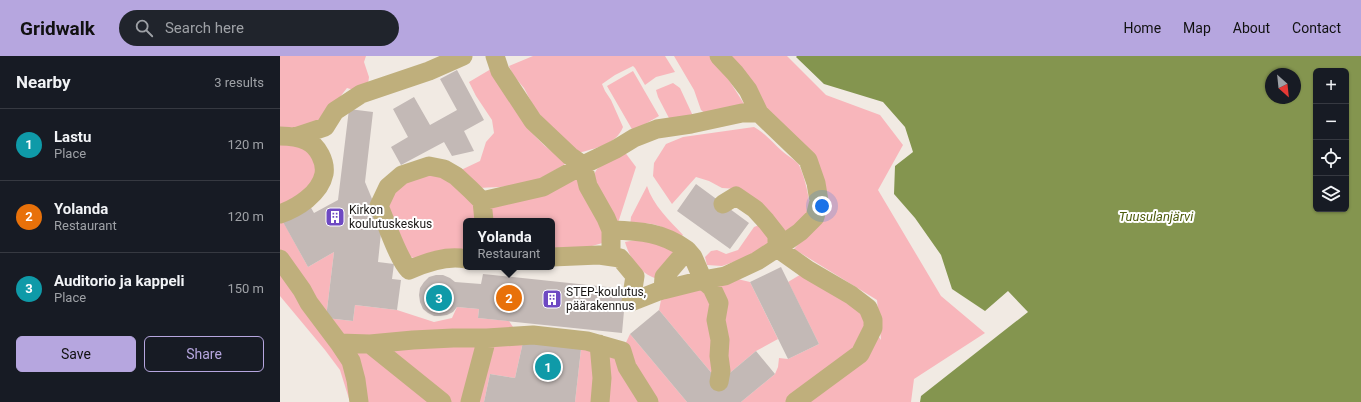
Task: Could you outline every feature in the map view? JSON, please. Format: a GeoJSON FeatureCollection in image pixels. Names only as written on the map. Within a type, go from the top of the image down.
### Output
{"type":"FeatureCollection","features":[{"type":"Feature","properties":{"kind":"lane"},"geometry":{"type":"LineString","coordinates":[[287,136],[325,127],[335,111],[361,94],[429,71],[463,56]]}},
{"type":"Feature","properties":{"kind":"lane"},"geometry":{"type":"LineString","coordinates":[[495,56],[500,71],[533,121],[570,156],[583,165],[588,186],[611,230],[611,256]]}},
{"type":"Feature","properties":{"kind":"lane"},"geometry":{"type":"LineString","coordinates":[[555,257],[599,254],[620,258],[635,276],[631,302],[663,290],[724,276],[757,261],[800,232],[815,217],[819,201],[816,183],[808,160],[759,114],[748,90],[719,56]]}},
{"type":"Feature","properties":{"kind":"lane"},"geometry":{"type":"LineString","coordinates":[[482,200],[543,187],[634,138],[657,129],[691,124],[742,113],[759,114]]}},
{"type":"Feature","properties":{"kind":"lane"},"geometry":{"type":"LineString","coordinates":[[280,214],[307,200],[320,185],[324,175],[325,164],[315,147],[308,141],[287,136]]}},
{"type":"Feature","properties":{"kind":"lane"},"geometry":{"type":"LineString","coordinates":[[463,259],[428,262],[409,270],[405,266],[395,245],[379,206],[388,187],[402,175],[429,166],[444,169],[456,176],[482,200],[484,218]]}},
{"type":"Feature","properties":{"kind":"lane"},"geometry":{"type":"LineString","coordinates":[[723,204],[736,196],[755,209],[776,235],[778,248],[808,270],[857,299],[868,308],[873,320],[873,328],[860,354],[795,402]]}},
{"type":"Feature","properties":{"kind":"lane"},"geometry":{"type":"LineString","coordinates":[[611,230],[637,231],[656,234],[678,242],[693,257],[704,280],[712,288],[718,303],[716,320],[720,340],[719,382]]}},
{"type":"Feature","properties":{"kind":"lane"},"geometry":{"type":"LineString","coordinates":[[663,290],[664,277],[687,250]]}},
{"type":"Feature","properties":{"kind":"lane"},"geometry":{"type":"LineString","coordinates":[[280,259],[302,290],[309,303],[351,361],[356,380],[359,402]]}},
{"type":"Feature","properties":{"kind":"lane"},"geometry":{"type":"LineString","coordinates":[[339,343],[370,344],[413,340],[533,335],[588,341],[622,351],[627,367],[648,402]]}},
{"type":"Feature","properties":{"kind":"lane"},"geometry":{"type":"LineString","coordinates":[[470,402],[487,338]]}},
{"type":"Feature","properties":{"kind":"lane"},"geometry":{"type":"LineString","coordinates":[[370,344],[442,402]]}},
{"type":"Feature","properties":{"kind":"lane"},"geometry":{"type":"LineString","coordinates":[[600,344],[602,378],[600,402]]}},
{"type":"Feature","properties":{"kind":"shaded area"},"geometry":{"type":"Polygon","coordinates":[[[280,56],[366,56],[364,62],[369,77],[368,84],[357,91],[347,88],[325,116],[307,128],[280,130],[280,56]]]}},
{"type":"Feature","properties":{"kind":"shaded area"},"geometry":{"type":"Polygon","coordinates":[[[533,56],[665,56],[675,72],[656,77],[645,85],[633,66],[615,75],[602,84],[623,127],[620,133],[610,142],[579,153],[552,130],[534,107],[524,88],[513,75],[509,66],[533,56]]]}},
{"type":"Feature","properties":{"kind":"shaded area"},"geometry":{"type":"Polygon","coordinates":[[[674,56],[711,56],[718,63],[746,107],[706,114],[701,110],[694,90],[674,56]]]}},
{"type":"Feature","properties":{"kind":"shaded area"},"geometry":{"type":"Polygon","coordinates":[[[728,56],[787,56],[826,95],[880,115],[903,145],[878,190],[941,296],[985,333],[914,379],[911,402],[741,402],[775,374],[778,367],[779,358],[788,359],[819,344],[788,282],[808,270],[851,295],[881,340],[877,300],[794,249],[827,212],[814,156],[766,108],[728,56]]]}},
{"type":"Feature","properties":{"kind":"shaded area"},"geometry":{"type":"Polygon","coordinates":[[[491,69],[534,135],[545,146],[567,163],[534,181],[501,187],[480,188],[461,170],[480,161],[486,142],[494,133],[492,120],[476,96],[469,82],[491,69]]]}},
{"type":"Feature","properties":{"kind":"shaded area"},"geometry":{"type":"Polygon","coordinates":[[[633,71],[659,116],[633,131],[607,86],[633,71]]]}},
{"type":"Feature","properties":{"kind":"shaded area"},"geometry":{"type":"Polygon","coordinates":[[[673,83],[680,88],[693,116],[670,120],[656,90],[673,83]]]}},
{"type":"Feature","properties":{"kind":"shaded area"},"geometry":{"type":"Polygon","coordinates":[[[754,127],[766,135],[784,153],[798,163],[804,177],[811,214],[787,236],[737,189],[722,188],[709,181],[696,177],[672,204],[653,176],[654,163],[666,144],[683,137],[754,127]]]}},
{"type":"Feature","properties":{"kind":"shaded area"},"geometry":{"type":"Polygon","coordinates":[[[280,136],[308,141],[324,175],[280,214],[280,136]]]}},
{"type":"Feature","properties":{"kind":"shaded area"},"geometry":{"type":"Polygon","coordinates":[[[624,151],[636,167],[618,223],[593,176],[597,169],[624,151]]]}},
{"type":"Feature","properties":{"kind":"shaded area"},"geometry":{"type":"Polygon","coordinates":[[[434,172],[465,191],[478,204],[478,218],[463,218],[463,251],[415,259],[406,254],[386,211],[390,194],[407,179],[434,172]]]}},
{"type":"Feature","properties":{"kind":"shaded area"},"geometry":{"type":"Polygon","coordinates":[[[581,174],[606,242],[585,248],[555,248],[555,218],[489,218],[488,207],[581,174]]]}},
{"type":"Feature","properties":{"kind":"shaded area"},"geometry":{"type":"Polygon","coordinates":[[[647,186],[657,206],[683,235],[679,238],[662,227],[656,225],[637,224],[630,226],[631,217],[647,186]]]}},
{"type":"Feature","properties":{"kind":"shaded area"},"geometry":{"type":"Polygon","coordinates":[[[280,216],[308,267],[334,252],[326,318],[353,321],[355,305],[397,310],[434,322],[452,318],[457,307],[479,309],[478,318],[509,321],[523,342],[515,378],[490,374],[484,402],[350,402],[340,370],[280,296],[280,216]]]}},
{"type":"Feature","properties":{"kind":"shaded area"},"geometry":{"type":"Polygon","coordinates":[[[759,225],[769,238],[767,246],[745,258],[722,266],[707,265],[705,257],[711,251],[717,250],[726,254],[738,250],[754,227],[759,225]]]}},
{"type":"Feature","properties":{"kind":"shaded area"},"geometry":{"type":"Polygon","coordinates":[[[640,239],[677,249],[657,279],[645,273],[636,265],[627,248],[625,242],[640,239]]]}},
{"type":"Feature","properties":{"kind":"shaded area"},"geometry":{"type":"Polygon","coordinates":[[[725,276],[750,282],[778,339],[756,351],[719,382],[659,310],[663,290],[725,276]]]}},
{"type":"Feature","properties":{"kind":"shaded area"},"geometry":{"type":"Polygon","coordinates":[[[630,334],[687,402],[575,402],[581,349],[622,351],[630,334]]]}},
{"type":"Feature","properties":{"kind":"water","name":"Tuusulanjärvi"},"geometry":{"type":"Polygon","coordinates":[[[797,56],[1361,56],[1361,402],[920,402],[921,396],[1028,312],[1008,291],[985,311],[952,289],[941,255],[915,218],[894,194],[895,166],[913,152],[905,127],[883,102],[824,84],[796,57],[797,56]]]}},
{"type":"Feature","properties":{"kind":"building"},"geometry":{"type":"Polygon","coordinates":[[[457,70],[484,120],[464,131],[474,151],[452,156],[444,142],[401,165],[391,147],[408,137],[393,109],[414,97],[430,125],[457,110],[440,79],[457,70]]]}},
{"type":"Feature","properties":{"kind":"building","name":"Kirkon koulutuskeskus"},"geometry":{"type":"Polygon","coordinates":[[[349,109],[373,112],[365,182],[382,223],[378,262],[394,264],[392,279],[401,280],[397,310],[355,305],[353,321],[326,318],[334,252],[308,267],[283,222],[310,206],[314,213],[338,200],[349,109]]]}},
{"type":"Feature","properties":{"kind":"building"},"geometry":{"type":"Polygon","coordinates":[[[696,184],[749,223],[730,249],[677,211],[696,184]]]}},
{"type":"Feature","properties":{"kind":"building"},"geometry":{"type":"Polygon","coordinates":[[[781,267],[819,344],[788,359],[750,282],[781,267]]]}},
{"type":"Feature","properties":{"kind":"building","name":"STEP-koulutus, päärakennus"},"geometry":{"type":"Polygon","coordinates":[[[483,274],[626,289],[622,333],[478,318],[479,309],[457,307],[453,312],[447,315],[434,316],[423,309],[419,295],[420,288],[429,277],[443,275],[455,282],[481,284],[483,274]]]}},
{"type":"Feature","properties":{"kind":"building"},"geometry":{"type":"Polygon","coordinates":[[[659,310],[719,382],[756,351],[775,374],[741,402],[687,402],[630,334],[659,310]]]}},
{"type":"Feature","properties":{"kind":"building"},"geometry":{"type":"Polygon","coordinates":[[[523,342],[581,349],[575,402],[484,402],[490,374],[515,378],[523,342]]]}},
{"type":"Feature","properties":{"kind":"place","name":"Kirkon koulutuskeskus"},"geometry":{"type":"Point","coordinates":[335,217]}},
{"type":"Feature","properties":{"kind":"place","name":"Auditorio ja kappeli"},"geometry":{"type":"Point","coordinates":[439,298]}},
{"type":"Feature","properties":{"kind":"place","name":"Yolanda"},"geometry":{"type":"Point","coordinates":[509,298]}},
{"type":"Feature","properties":{"kind":"place","name":"STEP-koulutus, päärakennus"},"geometry":{"type":"Point","coordinates":[552,299]}},
{"type":"Feature","properties":{"kind":"place","name":"Lastu"},"geometry":{"type":"Point","coordinates":[548,367]}}]}
